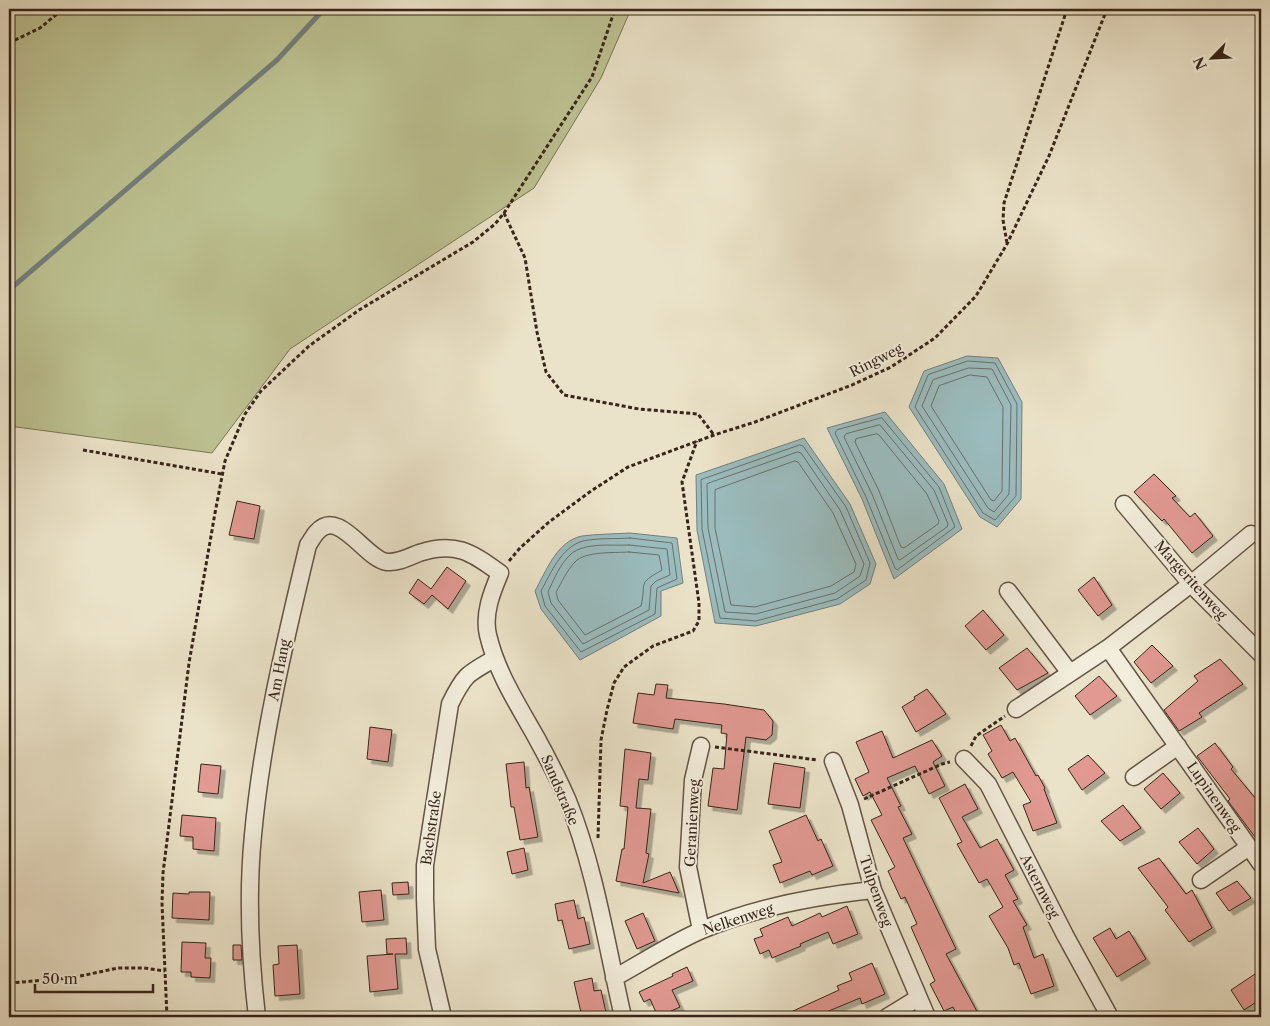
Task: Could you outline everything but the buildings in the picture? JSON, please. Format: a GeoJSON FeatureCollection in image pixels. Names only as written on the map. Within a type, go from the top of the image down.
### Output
{"type":"FeatureCollection","features":[{"type":"Feature","properties":{"kind":"street","name":"Margeritenweg"},"geometry":{"type":"LineString","coordinates":[[1124,504],[1191,584],[1261,654]]}},
{"type":"Feature","properties":{"kind":"street","name":"Am Hang"},"geometry":{"type":"LineString","coordinates":[[256,1017],[250,957],[250,878],[253,835],[280,660],[308,545],[318,531],[327,526],[338,527],[351,535],[375,558],[385,562],[395,562],[421,552],[444,547],[465,551],[500,573]]}},
{"type":"Feature","properties":{"kind":"street"},"geometry":{"type":"LineString","coordinates":[[1016,709],[1108,648],[1191,584],[1251,534]]}},
{"type":"Feature","properties":{"kind":"street","name":"Sandstraße"},"geometry":{"type":"LineString","coordinates":[[500,573],[490,596],[487,614],[487,632],[494,659],[503,680],[537,738],[568,802],[587,858],[623,1017]]}},
{"type":"Feature","properties":{"kind":"street"},"geometry":{"type":"LineString","coordinates":[[1008,591],[1070,673]]}},
{"type":"Feature","properties":{"kind":"street","name":"Lupinenweg"},"geometry":{"type":"LineString","coordinates":[[1108,648],[1261,864]]}},
{"type":"Feature","properties":{"kind":"street","name":"Bachstraße"},"geometry":{"type":"LineString","coordinates":[[443,1017],[427,948],[424,900],[425,865],[450,704],[460,682],[470,672],[494,659]]}},
{"type":"Feature","properties":{"kind":"street","name":"Geranienweg"},"geometry":{"type":"LineString","coordinates":[[701,746],[693,780],[688,867],[701,930]]}},
{"type":"Feature","properties":{"kind":"street"},"geometry":{"type":"LineString","coordinates":[[1134,776],[1178,746]]}},
{"type":"Feature","properties":{"kind":"street","name":"Asternweg"},"geometry":{"type":"LineString","coordinates":[[964,759],[988,784],[1069,944],[1110,1017]]}},
{"type":"Feature","properties":{"kind":"street","name":"Tulpenweg"},"geometry":{"type":"LineString","coordinates":[[834,761],[850,805],[873,890],[927,1017]]}},
{"type":"Feature","properties":{"kind":"street","name":"Lupinenweg"},"geometry":{"type":"LineString","coordinates":[[1201,880],[1249,847]]}},
{"type":"Feature","properties":{"kind":"street","name":"Nelkenweg"},"geometry":{"type":"LineString","coordinates":[[614,978],[701,930],[742,916],[783,904],[827,895],[873,890]]}},
{"type":"Feature","properties":{"kind":"street"},"geometry":{"type":"LineString","coordinates":[[887,1017],[918,998]]}},
{"type":"Feature","properties":{"kind":"path"},"geometry":{"type":"LineString","coordinates":[[9,44],[40,28],[63,9]]}},
{"type":"Feature","properties":{"kind":"path"},"geometry":{"type":"LineString","coordinates":[[167,1017],[162,903],[163,873],[189,663],[222,474],[225,461],[245,414],[262,391],[309,346],[359,310],[473,242],[495,224],[504,214],[592,77],[615,9]]}},
{"type":"Feature","properties":{"kind":"path"},"geometry":{"type":"LineString","coordinates":[[1007,244],[1003,220],[1004,203],[1067,9]]}},
{"type":"Feature","properties":{"kind":"path","name":"Ringweg"},"geometry":{"type":"LineString","coordinates":[[500,573],[520,548],[549,522],[628,467],[852,385],[891,367],[935,338],[976,296],[1007,244],[1049,156],[1107,9]]}},
{"type":"Feature","properties":{"kind":"path"},"geometry":{"type":"LineString","coordinates":[[504,214],[525,258],[537,332],[546,372],[564,395],[639,409],[698,414],[714,435]]}},
{"type":"Feature","properties":{"kind":"path"},"geometry":{"type":"LineString","coordinates":[[598,842],[601,740],[606,710],[614,683],[624,667],[653,646],[693,631],[699,621],[699,603],[682,482],[698,441]]}},
{"type":"Feature","properties":{"kind":"path"},"geometry":{"type":"LineString","coordinates":[[83,450],[222,474]]}},
{"type":"Feature","properties":{"kind":"path"},"geometry":{"type":"LineString","coordinates":[[850,805],[942,764],[964,759],[976,736],[1016,709]]}},
{"type":"Feature","properties":{"kind":"path"},"geometry":{"type":"LineString","coordinates":[[701,746],[834,761]]}},
{"type":"Feature","properties":{"kind":"path"},"geometry":{"type":"LineString","coordinates":[[9,983],[71,978],[118,968],[144,968],[165,971]]}},
{"type":"Feature","properties":{"kind":"green space"},"geometry":{"type":"Polygon","coordinates":[[[9,9],[631,9],[601,78],[534,188],[290,349],[212,453],[9,426],[9,9]]]}},
{"type":"Feature","properties":{"kind":"water"},"geometry":{"type":"Polygon","coordinates":[[[967,356],[998,358],[1022,402],[1021,499],[997,527],[980,517],[909,407],[924,371],[967,356]]]}},
{"type":"Feature","properties":{"kind":"water"},"geometry":{"type":"Polygon","coordinates":[[[885,412],[944,484],[962,529],[894,579],[862,499],[827,428],[885,412]]]}},
{"type":"Feature","properties":{"kind":"water"},"geometry":{"type":"Polygon","coordinates":[[[804,438],[850,504],[876,564],[870,584],[840,604],[756,626],[715,623],[697,530],[696,475],[804,438]]]}},
{"type":"Feature","properties":{"kind":"water"},"geometry":{"type":"Polygon","coordinates":[[[630,533],[677,538],[683,583],[661,591],[661,616],[580,660],[541,609],[535,591],[553,558],[559,550],[573,539],[588,535],[630,533]]]}},
{"type":"Feature","properties":{"kind":"waterway"},"geometry":{"type":"LineString","coordinates":[[9,290],[277,60],[324,9]]}}]}
